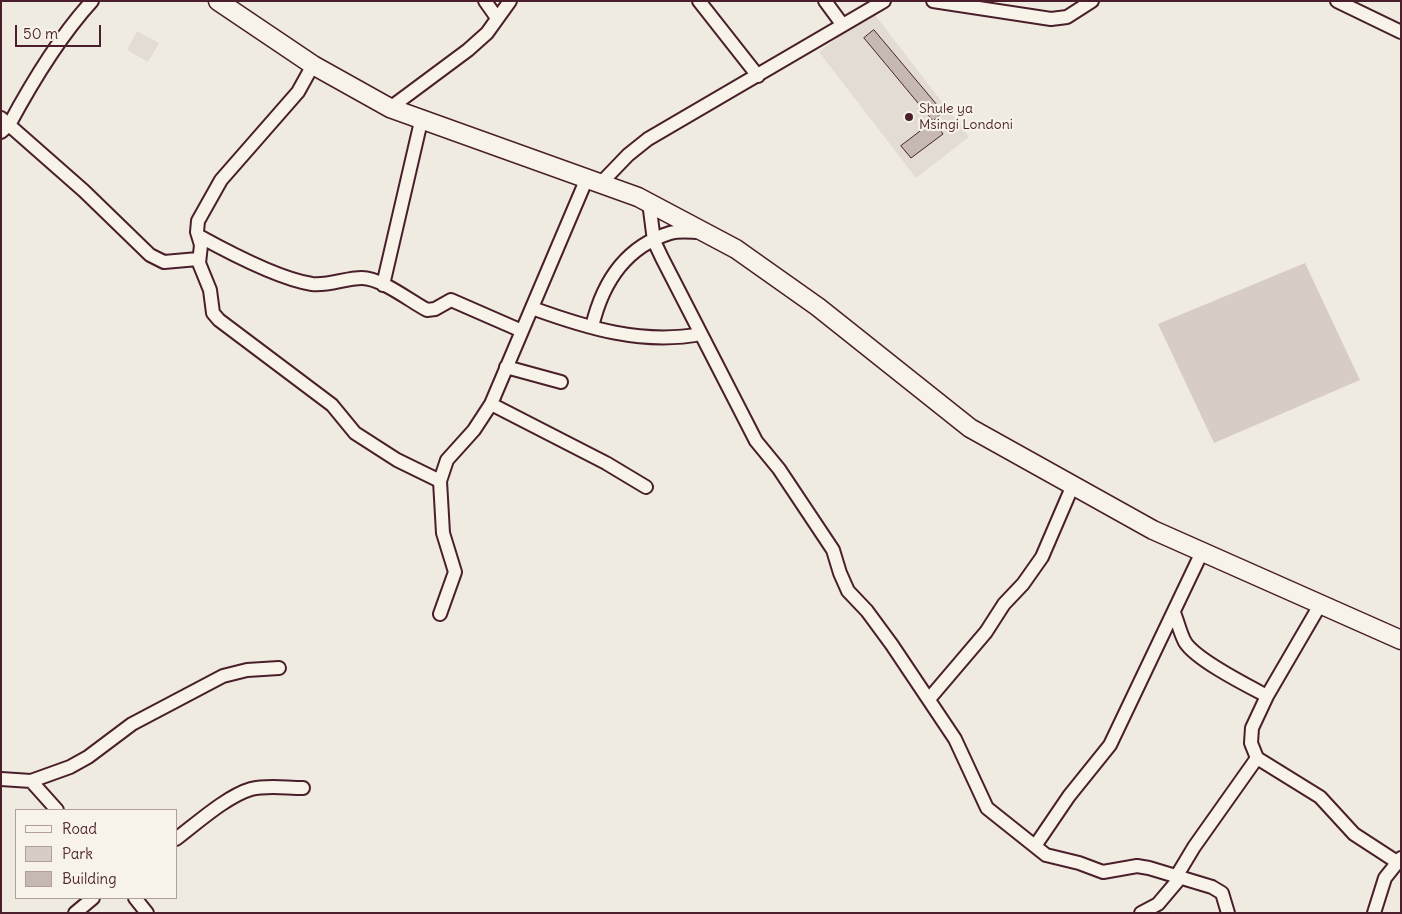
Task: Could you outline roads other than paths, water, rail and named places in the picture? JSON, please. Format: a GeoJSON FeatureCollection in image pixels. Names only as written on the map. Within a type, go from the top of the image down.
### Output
{"type":"FeatureCollection","features":[{"type":"Feature","properties":{"kind":"main road"},"geometry":{"type":"LineString","coordinates":[[218,1],[313,65],[390,108],[422,117],[649,202],[736,249],[818,307],[970,428],[1153,530],[1401,640]]}},
{"type":"Feature","properties":{"kind":"street"},"geometry":{"type":"LineString","coordinates":[[92,1],[67,30],[24,98],[4,125],[84,191],[150,255],[164,262],[198,260]]}},
{"type":"Feature","properties":{"kind":"street"},"geometry":{"type":"LineString","coordinates":[[485,1],[497,18]]}},
{"type":"Feature","properties":{"kind":"street"},"geometry":{"type":"LineString","coordinates":[[390,108],[487,34],[510,1]]}},
{"type":"Feature","properties":{"kind":"street"},"geometry":{"type":"LineString","coordinates":[[700,1],[758,76]]}},
{"type":"Feature","properties":{"kind":"street"},"geometry":{"type":"LineString","coordinates":[[825,1],[842,24]]}},
{"type":"Feature","properties":{"kind":"street"},"geometry":{"type":"LineString","coordinates":[[440,614],[454,572],[443,533],[440,481],[443,469],[453,452],[474,430],[491,404],[532,308],[594,180],[648,139],[884,1]]}},
{"type":"Feature","properties":{"kind":"street"},"geometry":{"type":"LineString","coordinates":[[933,1],[1052,19],[1067,17],[1092,1]]}},
{"type":"Feature","properties":{"kind":"street"},"geometry":{"type":"LineString","coordinates":[[1337,1],[1401,32]]}},
{"type":"Feature","properties":{"kind":"street"},"geometry":{"type":"LineString","coordinates":[[313,65],[298,92],[220,180],[198,222],[198,236],[201,245],[198,260],[210,290],[217,318],[332,405],[355,433],[398,460],[440,481]]}},
{"type":"Feature","properties":{"kind":"street"},"geometry":{"type":"LineString","coordinates":[[383,285],[422,117]]}},
{"type":"Feature","properties":{"kind":"street"},"geometry":{"type":"LineString","coordinates":[[649,202],[654,241],[756,441],[779,469],[833,550],[848,591],[867,611],[955,739],[987,808],[1046,855],[1078,862],[1103,872],[1137,866],[1212,887],[1222,893],[1228,913]]}},
{"type":"Feature","properties":{"kind":"street"},"geometry":{"type":"LineString","coordinates":[[592,327],[598,301],[615,272],[640,248],[677,232],[706,233]]}},
{"type":"Feature","properties":{"kind":"street"},"geometry":{"type":"LineString","coordinates":[[198,236],[235,255],[312,284],[365,278],[383,285],[427,310],[435,309],[451,300],[522,331]]}},
{"type":"Feature","properties":{"kind":"street"},"geometry":{"type":"LineString","coordinates":[[532,308],[570,322],[623,336],[680,338],[701,334]]}},
{"type":"Feature","properties":{"kind":"street"},"geometry":{"type":"LineString","coordinates":[[506,367],[561,382]]}},
{"type":"Feature","properties":{"kind":"street"},"geometry":{"type":"LineString","coordinates":[[491,404],[606,463],[646,487]]}},
{"type":"Feature","properties":{"kind":"street"},"geometry":{"type":"LineString","coordinates":[[929,699],[986,632],[1004,604],[1023,584],[1042,557],[1073,485]]}},
{"type":"Feature","properties":{"kind":"street"},"geometry":{"type":"LineString","coordinates":[[1035,846],[1069,796],[1110,745],[1202,552]]}},
{"type":"Feature","properties":{"kind":"street"},"geometry":{"type":"LineString","coordinates":[[1320,605],[1267,696],[1250,734],[1252,748],[1257,758],[1320,797],[1354,834],[1399,860],[1385,878],[1374,913]]}},
{"type":"Feature","properties":{"kind":"street"},"geometry":{"type":"LineString","coordinates":[[1174,613],[1186,642],[1192,650],[1238,682],[1267,696]]}},
{"type":"Feature","properties":{"kind":"street"},"geometry":{"type":"LineString","coordinates":[[1,779],[31,781],[76,764],[132,724],[223,676],[247,670],[279,668]]}},
{"type":"Feature","properties":{"kind":"street"},"geometry":{"type":"LineString","coordinates":[[1141,913],[1158,904],[1178,877],[1194,847],[1257,758]]}},
{"type":"Feature","properties":{"kind":"street"},"geometry":{"type":"LineString","coordinates":[[31,781],[56,809]]}},
{"type":"Feature","properties":{"kind":"street"},"geometry":{"type":"LineString","coordinates":[[178,839],[227,802],[250,789],[261,787],[303,788]]}},
{"type":"Feature","properties":{"kind":"street"},"geometry":{"type":"LineString","coordinates":[[76,913],[92,899]]}},
{"type":"Feature","properties":{"kind":"street"},"geometry":{"type":"LineString","coordinates":[[136,899],[147,913]]}},
{"type":"Feature","properties":{"kind":"place","name":"Shule ya Msingi Londoni"},"geometry":{"type":"Point","coordinates":[909,117]}}]}
